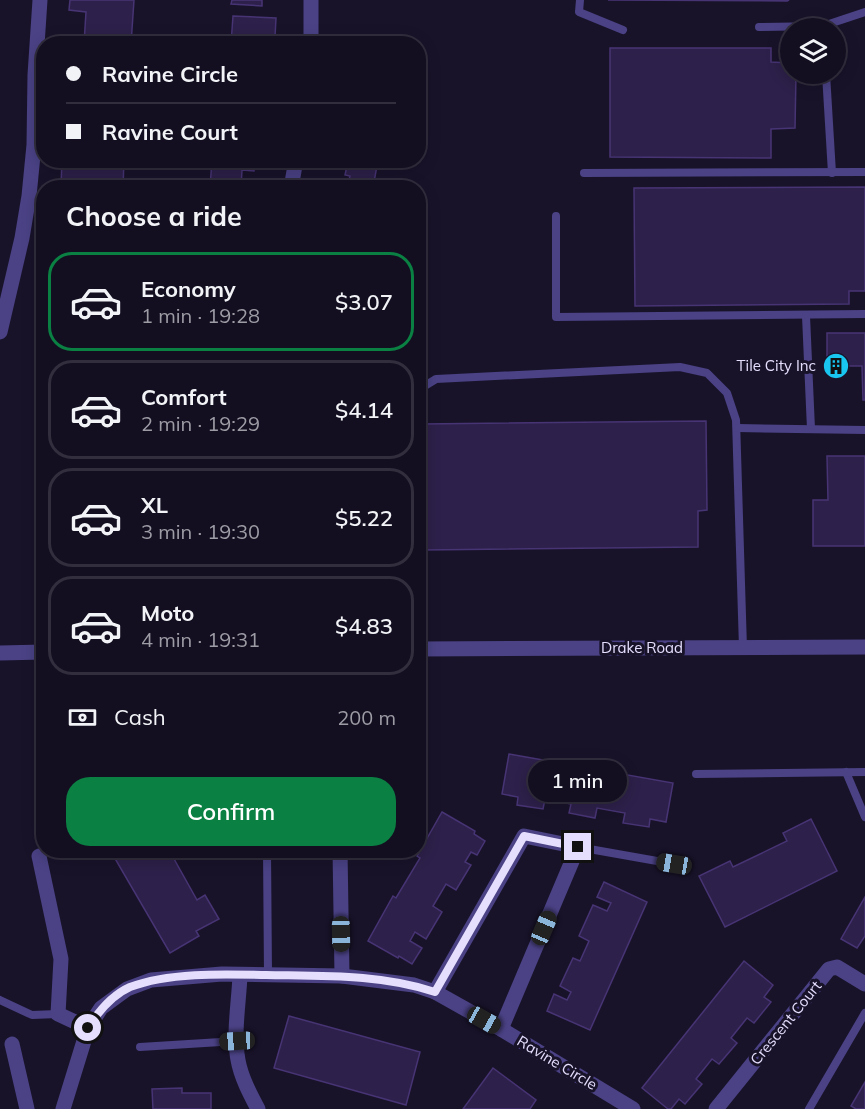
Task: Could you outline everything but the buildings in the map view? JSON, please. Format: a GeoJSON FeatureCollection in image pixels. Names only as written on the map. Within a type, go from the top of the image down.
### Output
{"type":"FeatureCollection","features":[{"type":"Feature","properties":{"kind":"street"},"geometry":{"type":"LineString","coordinates":[[38,36],[40,0]]}},
{"type":"Feature","properties":{"kind":"street"},"geometry":{"type":"LineString","coordinates":[[311,0],[311,36]]}},
{"type":"Feature","properties":{"kind":"street"},"geometry":{"type":"LineString","coordinates":[[0,332],[22,238],[29,196],[34,145],[36,60]]}},
{"type":"Feature","properties":{"kind":"street","name":"Drake Road"},"geometry":{"type":"LineString","coordinates":[[426,649],[865,647]]}},
{"type":"Feature","properties":{"kind":"street"},"geometry":{"type":"LineString","coordinates":[[0,653],[36,652]]}},
{"type":"Feature","properties":{"kind":"street"},"geometry":{"type":"LineString","coordinates":[[435,992],[524,836],[578,847],[501,1029]]}},
{"type":"Feature","properties":{"kind":"street"},"geometry":{"type":"LineString","coordinates":[[39,858],[61,959],[58,1014],[88,1028]]}},
{"type":"Feature","properties":{"kind":"street"},"geometry":{"type":"LineString","coordinates":[[340,858],[342,976]]}},
{"type":"Feature","properties":{"kind":"street","name":"Crescent Court"},"geometry":{"type":"LineString","coordinates":[[716,1109],[830,969],[837,967],[865,984]]}},
{"type":"Feature","properties":{"kind":"street","name":"Ravine Circle"},"geometry":{"type":"LineString","coordinates":[[63,1109],[88,1028],[101,1008],[127,988],[151,980],[222,974],[342,976],[414,985],[435,992],[501,1029],[609,1103],[633,1109]]}},
{"type":"Feature","properties":{"kind":"street"},"geometry":{"type":"LineString","coordinates":[[240,975],[238,1061],[250,1095],[258,1109]]}},
{"type":"Feature","properties":{"kind":"street"},"geometry":{"type":"LineString","coordinates":[[12,1044],[27,1109]]}},
{"type":"Feature","properties":{"kind":"lane"},"geometry":{"type":"LineString","coordinates":[[579,0],[579,12],[623,30]]}},
{"type":"Feature","properties":{"kind":"lane"},"geometry":{"type":"LineString","coordinates":[[846,19],[865,12]]}},
{"type":"Feature","properties":{"kind":"lane"},"geometry":{"type":"LineString","coordinates":[[759,27],[780,27]]}},
{"type":"Feature","properties":{"kind":"lane"},"geometry":{"type":"LineString","coordinates":[[827,84],[832,173]]}},
{"type":"Feature","properties":{"kind":"lane"},"geometry":{"type":"LineString","coordinates":[[585,173],[865,172]]}},
{"type":"Feature","properties":{"kind":"lane"},"geometry":{"type":"LineString","coordinates":[[556,216],[556,317],[865,314]]}},
{"type":"Feature","properties":{"kind":"lane"},"geometry":{"type":"LineString","coordinates":[[806,316],[811,429]]}},
{"type":"Feature","properties":{"kind":"lane"},"geometry":{"type":"LineString","coordinates":[[426,385],[436,379],[680,367],[707,373],[727,393],[738,428],[740,598],[743,648]]}},
{"type":"Feature","properties":{"kind":"lane"},"geometry":{"type":"LineString","coordinates":[[738,428],[865,430]]}},
{"type":"Feature","properties":{"kind":"lane"},"geometry":{"type":"LineString","coordinates":[[846,772],[865,817]]}},
{"type":"Feature","properties":{"kind":"lane"},"geometry":{"type":"LineString","coordinates":[[696,774],[865,772]]}},
{"type":"Feature","properties":{"kind":"lane"},"geometry":{"type":"LineString","coordinates":[[578,847],[674,864]]}},
{"type":"Feature","properties":{"kind":"lane"},"geometry":{"type":"LineString","coordinates":[[267,858],[268,975]]}},
{"type":"Feature","properties":{"kind":"lane"},"geometry":{"type":"LineString","coordinates":[[0,1000],[32,1015],[58,1014]]}},
{"type":"Feature","properties":{"kind":"lane"},"geometry":{"type":"LineString","coordinates":[[808,1109],[865,1013]]}},
{"type":"Feature","properties":{"kind":"lane"},"geometry":{"type":"LineString","coordinates":[[140,1047],[237,1041]]}},
{"type":"Feature","properties":{"kind":"place","name":"Tile City Inc"},"geometry":{"type":"Point","coordinates":[836,366]}},
{"type":"Feature","properties":{"kind":"route"},"geometry":{"type":"LineString","coordinates":[[88,1028],[101,1008],[127,988],[151,980],[222,974],[342,976],[414,985],[435,992],[524,836],[578,847]]}}]}
